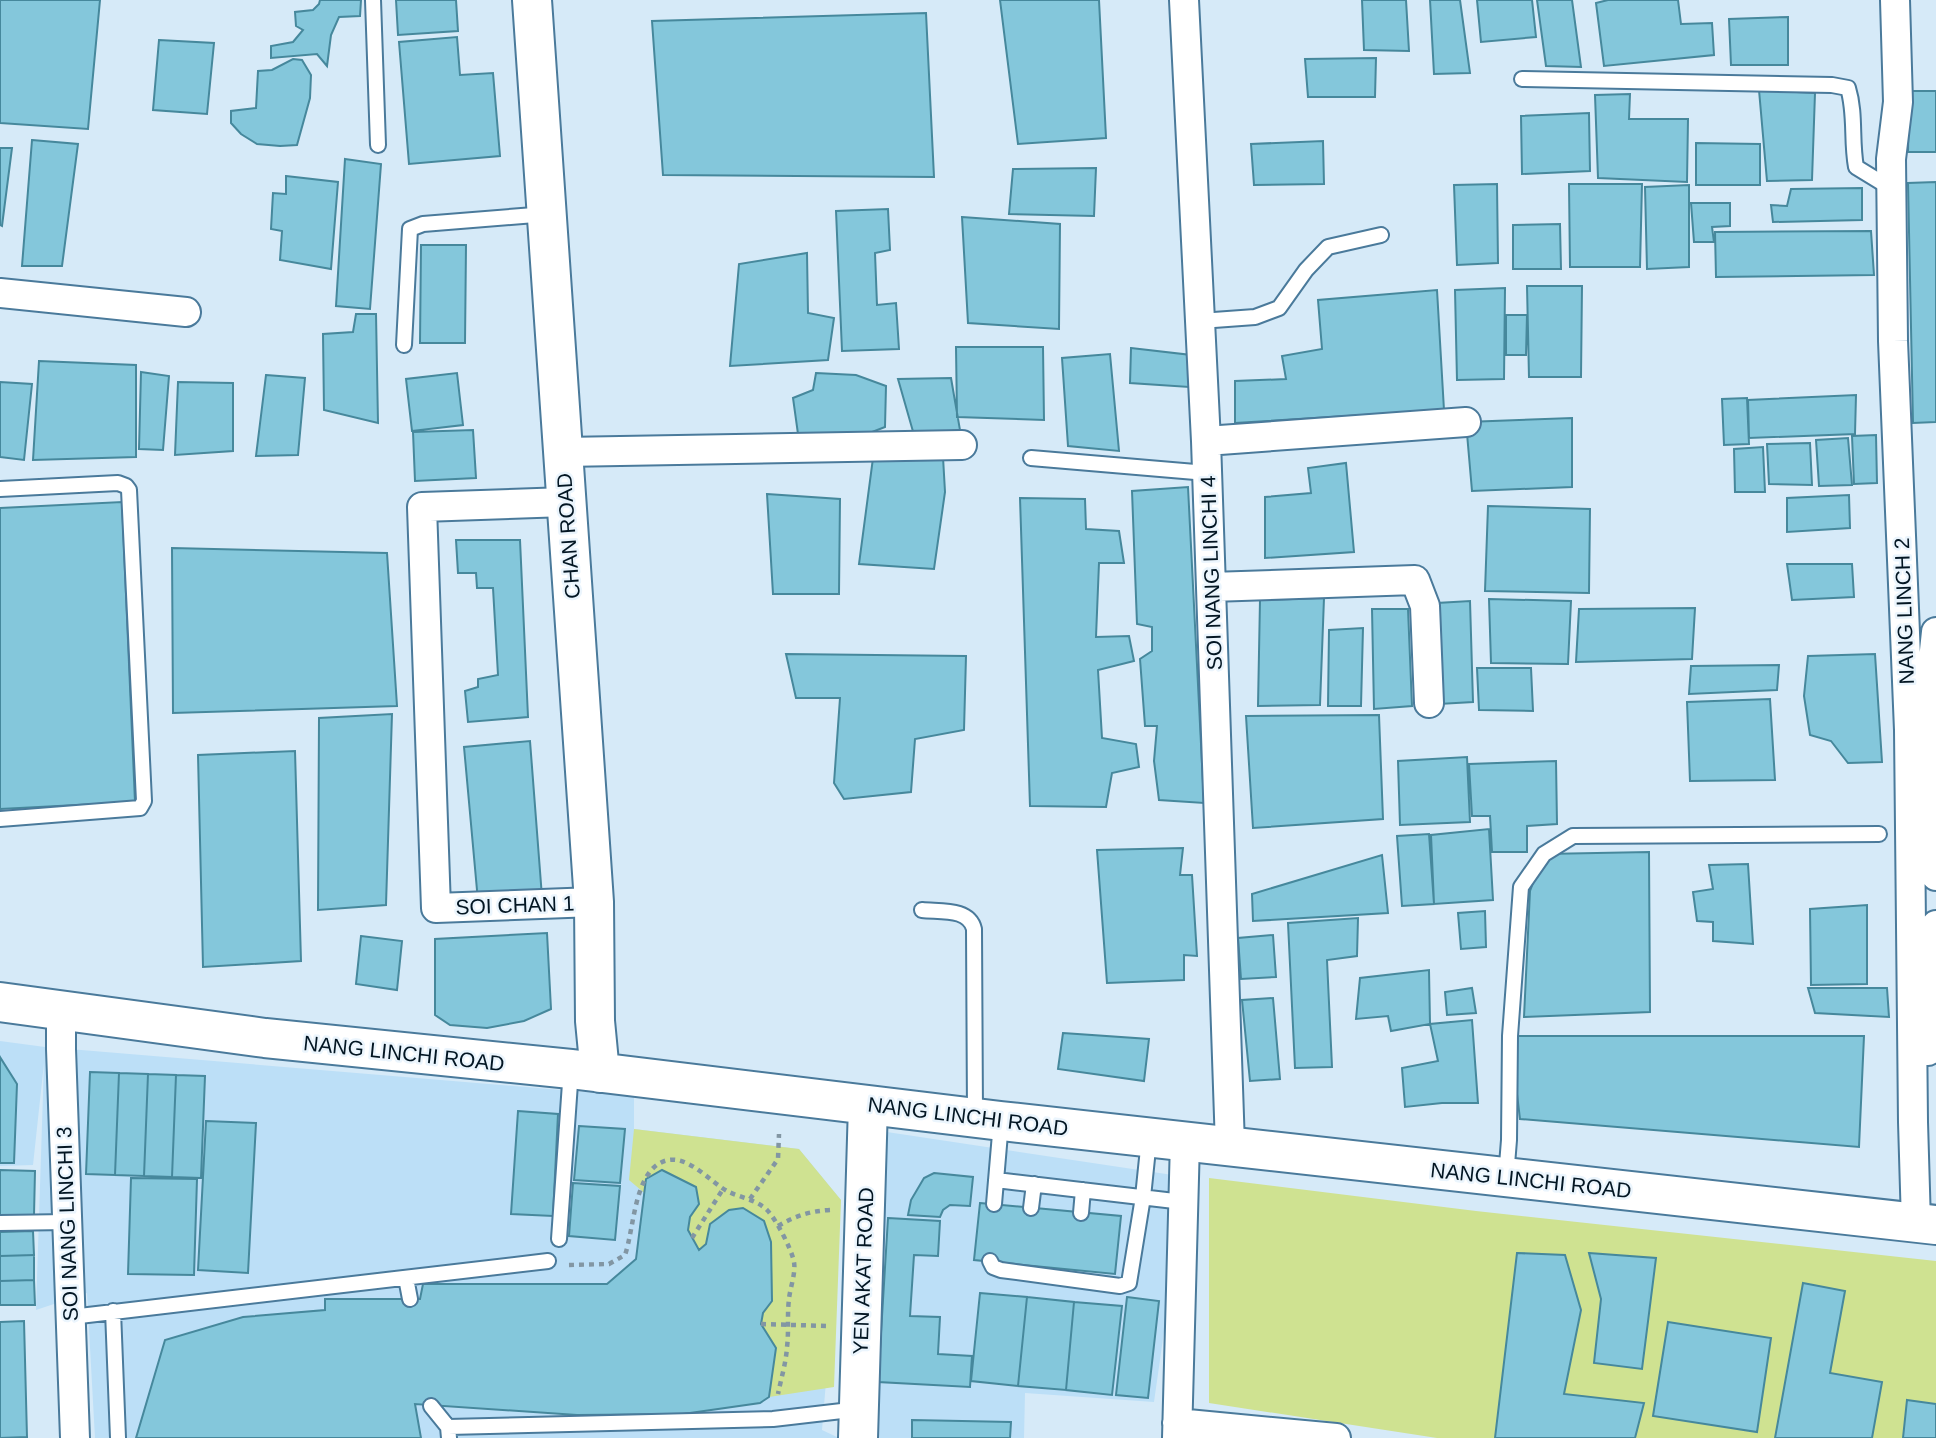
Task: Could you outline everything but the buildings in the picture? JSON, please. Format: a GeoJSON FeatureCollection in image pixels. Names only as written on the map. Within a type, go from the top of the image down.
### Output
{"type":"FeatureCollection","features":[{"type":"Feature","properties":{"kind":"main road","name":"CHAN ROAD"},"geometry":{"type":"LineString","coordinates":[[532,0],[594,902],[596,1021],[585,1071]]}},
{"type":"Feature","properties":{"kind":"main road","name":"NANG LINCHI ROAD"},"geometry":{"type":"LineString","coordinates":[[0,1002],[265,1038],[585,1071],[1926,1224]]}},
{"type":"Feature","properties":{"kind":"main road","name":"YEN AKAT ROAD"},"geometry":{"type":"LineString","coordinates":[[858,1424],[868,1105]]}},
{"type":"Feature","properties":{"kind":"street","name":"SOI NANG LINCHI 4"},"geometry":{"type":"LineString","coordinates":[[1184,0],[1206,441],[1230,1146]]}},
{"type":"Feature","properties":{"kind":"street","name":"NANG LINCH 2"},"geometry":{"type":"LineString","coordinates":[[1895,0],[1898,102],[1891,159],[1894,360],[1909,730],[1913,1122],[1926,1224]]}},
{"type":"Feature","properties":{"kind":"street"},"geometry":{"type":"LineString","coordinates":[[0,293],[186,312]]}},
{"type":"Feature","properties":{"kind":"street"},"geometry":{"type":"LineString","coordinates":[[1206,441],[1466,422]]}},
{"type":"Feature","properties":{"kind":"street"},"geometry":{"type":"LineString","coordinates":[[563,452],[962,445]]}},
{"type":"Feature","properties":{"kind":"street","name":"SOI CHAN 1"},"geometry":{"type":"LineString","coordinates":[[566,502],[422,507],[436,908],[594,902]]}},
{"type":"Feature","properties":{"kind":"street"},"geometry":{"type":"LineString","coordinates":[[1211,587],[1415,580],[1425,606],[1429,703]]}},
{"type":"Feature","properties":{"kind":"street"},"geometry":{"type":"LineString","coordinates":[[1936,632],[1933,660],[1936,876]]}},
{"type":"Feature","properties":{"kind":"street"},"geometry":{"type":"LineString","coordinates":[[1913,1122],[1931,1037],[1936,925]]}},
{"type":"Feature","properties":{"kind":"street","name":"SOI NANG LINCHI 3"},"geometry":{"type":"LineString","coordinates":[[61,1011],[75,1438]]}},
{"type":"Feature","properties":{"kind":"street"},"geometry":{"type":"LineString","coordinates":[[1167,1139],[1183,1202],[1177,1430],[1328,1438]]}},
{"type":"Feature","properties":{"kind":"lane"},"geometry":{"type":"LineString","coordinates":[[373,0],[378,145]]}},
{"type":"Feature","properties":{"kind":"lane"},"geometry":{"type":"LineString","coordinates":[[1522,79],[1832,85],[1848,88],[1853,105],[1852,146],[1856,167],[1892,189]]}},
{"type":"Feature","properties":{"kind":"lane"},"geometry":{"type":"LineString","coordinates":[[404,345],[410,229],[423,224],[548,214]]}},
{"type":"Feature","properties":{"kind":"lane"},"geometry":{"type":"LineString","coordinates":[[1200,321],[1255,317],[1279,308],[1306,270],[1328,247],[1381,235]]}},
{"type":"Feature","properties":{"kind":"lane"},"geometry":{"type":"LineString","coordinates":[[1031,458],[1207,473]]}},
{"type":"Feature","properties":{"kind":"lane"},"geometry":{"type":"LineString","coordinates":[[0,489],[118,483],[129,490],[144,800],[140,808],[0,819]]}},
{"type":"Feature","properties":{"kind":"lane"},"geometry":{"type":"LineString","coordinates":[[1506,1177],[1510,1036],[1521,887],[1544,854],[1573,836],[1879,834]]}},
{"type":"Feature","properties":{"kind":"lane"},"geometry":{"type":"LineString","coordinates":[[922,910],[965,915],[972,920],[988,1119],[996,1180],[995,1204]]}},
{"type":"Feature","properties":{"kind":"lane"},"geometry":{"type":"LineString","coordinates":[[559,1239],[585,1071]]}},
{"type":"Feature","properties":{"kind":"lane"},"geometry":{"type":"LineString","coordinates":[[990,1261],[993,1267],[1001,1270],[1023,1269],[1075,1275],[1120,1286],[1129,1283],[1143,1197],[1167,1139]]}},
{"type":"Feature","properties":{"kind":"lane"},"geometry":{"type":"LineString","coordinates":[[996,1180],[1183,1202]]}},
{"type":"Feature","properties":{"kind":"lane"},"geometry":{"type":"LineString","coordinates":[[1031,1208],[1034,1184]]}},
{"type":"Feature","properties":{"kind":"lane"},"geometry":{"type":"LineString","coordinates":[[1081,1213],[1083,1190]]}},
{"type":"Feature","properties":{"kind":"lane"},"geometry":{"type":"LineString","coordinates":[[0,1223],[67,1222]]}},
{"type":"Feature","properties":{"kind":"lane"},"geometry":{"type":"LineString","coordinates":[[71,1317],[548,1261]]}},
{"type":"Feature","properties":{"kind":"lane"},"geometry":{"type":"LineString","coordinates":[[406,1278],[410,1299]]}},
{"type":"Feature","properties":{"kind":"lane"},"geometry":{"type":"LineString","coordinates":[[113,1311],[118,1438]]}},
{"type":"Feature","properties":{"kind":"lane"},"geometry":{"type":"LineString","coordinates":[[431,1406],[448,1432],[773,1419],[858,1424]]}},
{"type":"Feature","properties":{"kind":"path"},"geometry":{"type":"LineString","coordinates":[[750,1199],[778,1159],[779,1134]]}},
{"type":"Feature","properties":{"kind":"path"},"geometry":{"type":"LineString","coordinates":[[548,1261],[573,1265],[609,1264],[625,1255],[638,1195],[650,1170],[662,1161],[678,1161],[700,1169],[715,1185],[750,1199],[767,1210],[778,1226],[795,1263],[789,1298],[787,1348],[773,1419]]}},
{"type":"Feature","properties":{"kind":"path"},"geometry":{"type":"LineString","coordinates":[[692,1238],[723,1189]]}},
{"type":"Feature","properties":{"kind":"path"},"geometry":{"type":"LineString","coordinates":[[778,1226],[793,1217],[813,1211],[834,1210]]}},
{"type":"Feature","properties":{"kind":"path"},"geometry":{"type":"LineString","coordinates":[[761,1324],[827,1326]]}},
{"type":"Feature","properties":{"kind":"shaded area"},"geometry":{"type":"Polygon","coordinates":[[[0,1041],[634,1096],[634,1129],[799,1149],[841,1200],[822,1430],[839,1438],[95,1438],[87,1293],[36,1310],[44,1063],[33,1165],[0,1166],[0,1041]]]}},
{"type":"Feature","properties":{"kind":"shaded area"},"geometry":{"type":"Polygon","coordinates":[[[887,1132],[1186,1177],[1154,1402],[1025,1393],[1024,1438],[877,1438],[887,1132]]]}},
{"type":"Feature","properties":{"kind":"green space"},"geometry":{"type":"Polygon","coordinates":[[[634,1129],[799,1149],[841,1200],[834,1387],[769,1397],[776,1348],[699,1250],[688,1230],[629,1180],[634,1129]]]}},
{"type":"Feature","properties":{"kind":"green space"},"geometry":{"type":"Polygon","coordinates":[[[1209,1178],[1476,1211],[1936,1261],[1936,1438],[1437,1438],[1209,1403],[1209,1178]]]}}]}
